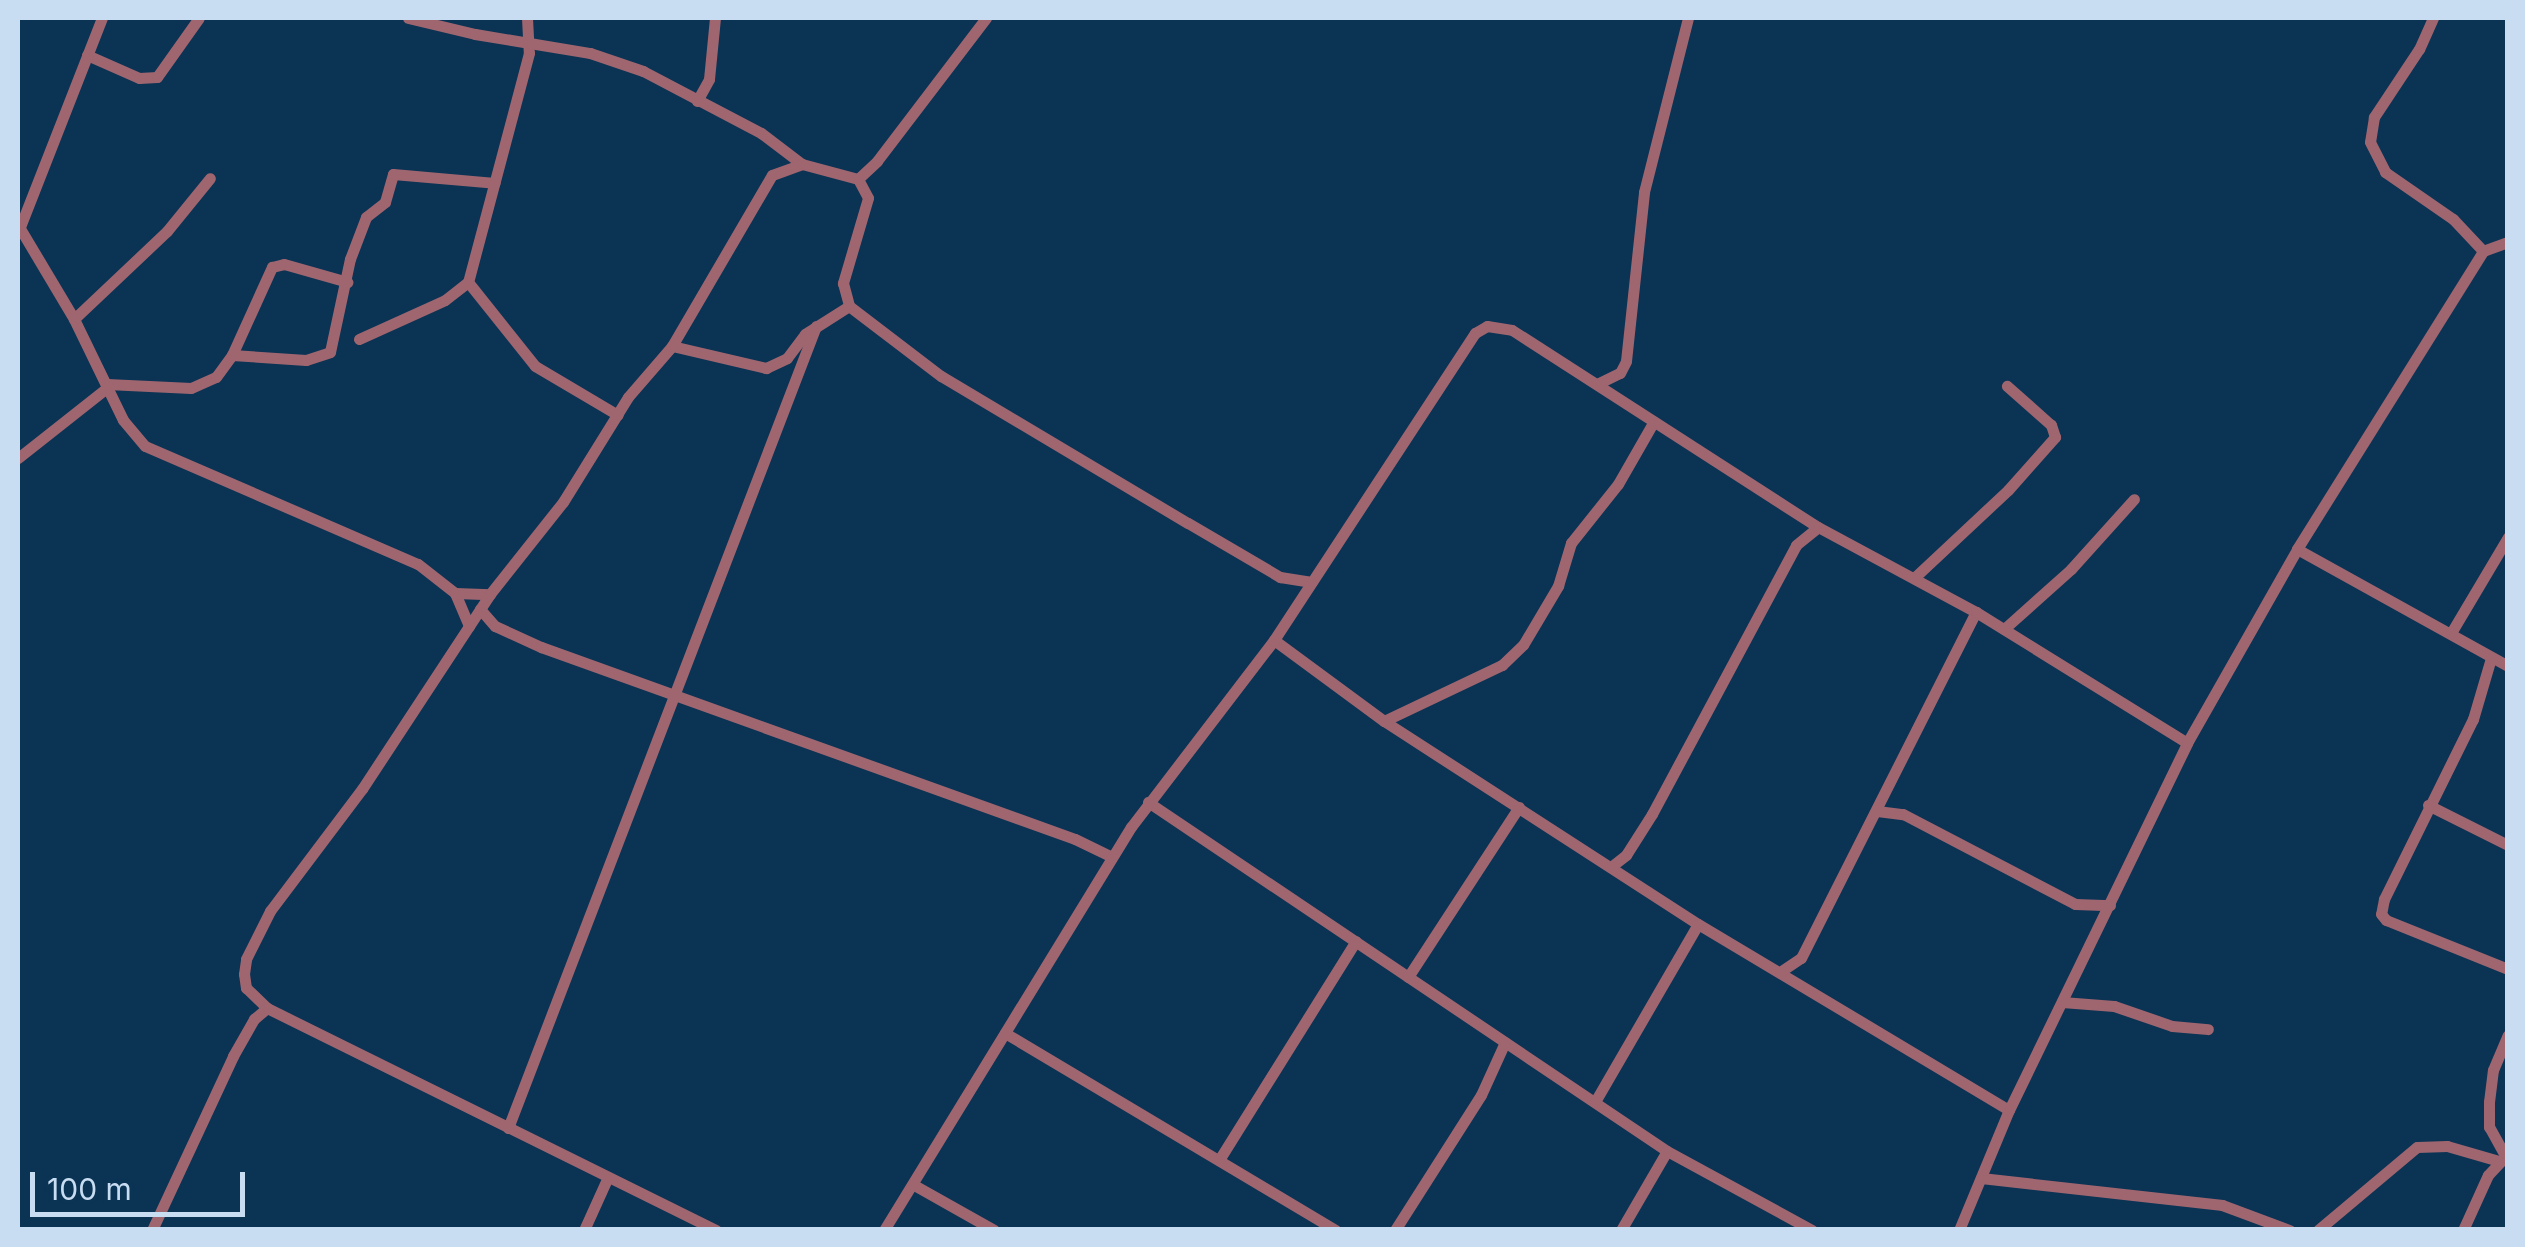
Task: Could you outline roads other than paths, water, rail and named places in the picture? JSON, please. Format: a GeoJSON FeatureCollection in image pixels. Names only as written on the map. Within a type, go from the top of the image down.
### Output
{"type":"FeatureCollection","features":[{"type":"Feature","properties":{"kind":"street"},"geometry":{"type":"LineString","coordinates":[[102,18],[18,226],[74,319],[131,432],[145,446],[386,546],[455,592],[490,594]]}},
{"type":"Feature","properties":{"kind":"street"},"geometry":{"type":"LineString","coordinates":[[87,54],[139,78],[157,77],[199,18]]}},
{"type":"Feature","properties":{"kind":"street"},"geometry":{"type":"LineString","coordinates":[[408,18],[475,34],[590,53],[643,72],[761,133],[802,164],[858,180],[868,198],[844,283],[849,306],[941,376],[1122,484],[1280,576],[1312,582]]}},
{"type":"Feature","properties":{"kind":"street"},"geometry":{"type":"LineString","coordinates":[[359,339],[446,300],[468,282],[529,53],[527,18]]}},
{"type":"Feature","properties":{"kind":"street"},"geometry":{"type":"LineString","coordinates":[[697,101],[709,79],[715,18]]}},
{"type":"Feature","properties":{"kind":"street"},"geometry":{"type":"LineString","coordinates":[[1597,384],[1620,373],[1626,360],[1644,192],[1688,18]]}},
{"type":"Feature","properties":{"kind":"street"},"geometry":{"type":"LineString","coordinates":[[2434,18],[2419,49],[2374,117],[2370,142],[2385,172],[2453,219],[2483,252]]}},
{"type":"Feature","properties":{"kind":"street"},"geometry":{"type":"LineString","coordinates":[[858,180],[878,161],[980,19]]}},
{"type":"Feature","properties":{"kind":"street"},"geometry":{"type":"LineString","coordinates":[[716,1230],[267,1008],[246,988],[246,959],[257,933],[362,789],[490,594],[563,502],[618,415],[672,346],[772,176],[802,164]]}},
{"type":"Feature","properties":{"kind":"street"},"geometry":{"type":"LineString","coordinates":[[232,355],[324,358],[330,352],[366,217],[386,202],[393,174],[495,182]]}},
{"type":"Feature","properties":{"kind":"street"},"geometry":{"type":"LineString","coordinates":[[74,319],[167,230],[210,178]]}},
{"type":"Feature","properties":{"kind":"street"},"geometry":{"type":"LineString","coordinates":[[1959,1230],[2010,1110],[2187,743],[2296,549],[2483,252],[2508,242]]}},
{"type":"Feature","properties":{"kind":"street"},"geometry":{"type":"LineString","coordinates":[[18,458],[107,386],[191,388],[216,378],[232,355],[272,268],[284,264],[346,282]]}},
{"type":"Feature","properties":{"kind":"street"},"geometry":{"type":"LineString","coordinates":[[468,282],[536,366],[618,415]]}},
{"type":"Feature","properties":{"kind":"street"},"geometry":{"type":"LineString","coordinates":[[672,346],[766,368],[787,358],[816,326],[849,306]]}},
{"type":"Feature","properties":{"kind":"street"},"geometry":{"type":"LineString","coordinates":[[884,1230],[1148,802],[1274,640],[1476,333],[1500,324],[1818,527],[1976,612],[2187,743]]}},
{"type":"Feature","properties":{"kind":"street"},"geometry":{"type":"LineString","coordinates":[[508,1128],[816,326]]}},
{"type":"Feature","properties":{"kind":"street"},"geometry":{"type":"LineString","coordinates":[[1915,578],[2008,490],[2055,438],[2051,426],[2007,386]]}},
{"type":"Feature","properties":{"kind":"street"},"geometry":{"type":"LineString","coordinates":[[1384,720],[1502,665],[1524,645],[1558,586],[1570,542],[1618,484],[1653,423]]}},
{"type":"Feature","properties":{"kind":"street"},"geometry":{"type":"LineString","coordinates":[[2004,630],[2070,570],[2134,499]]}},
{"type":"Feature","properties":{"kind":"street"},"geometry":{"type":"LineString","coordinates":[[1612,866],[1626,855],[1652,814],[1796,545],[1818,527]]}},
{"type":"Feature","properties":{"kind":"street"},"geometry":{"type":"LineString","coordinates":[[2451,633],[2508,537]]}},
{"type":"Feature","properties":{"kind":"street"},"geometry":{"type":"LineString","coordinates":[[2296,549],[2508,666]]}},
{"type":"Feature","properties":{"kind":"street"},"geometry":{"type":"LineString","coordinates":[[455,592],[469,626]]}},
{"type":"Feature","properties":{"kind":"street"},"geometry":{"type":"LineString","coordinates":[[480,609],[494,626],[541,647],[1075,839],[1112,857]]}},
{"type":"Feature","properties":{"kind":"street"},"geometry":{"type":"LineString","coordinates":[[1780,972],[1802,958],[1937,682],[1976,612]]}},
{"type":"Feature","properties":{"kind":"street"},"geometry":{"type":"LineString","coordinates":[[1274,640],[1384,720],[1698,924],[2010,1110]]}},
{"type":"Feature","properties":{"kind":"street"},"geometry":{"type":"LineString","coordinates":[[2491,658],[2473,719],[2428,805],[2381,914],[2386,920],[2508,970]]}},
{"type":"Feature","properties":{"kind":"street"},"geometry":{"type":"LineString","coordinates":[[1148,802],[1667,1151],[1812,1230]]}},
{"type":"Feature","properties":{"kind":"street"},"geometry":{"type":"LineString","coordinates":[[2428,805],[2508,845]]}},
{"type":"Feature","properties":{"kind":"street"},"geometry":{"type":"LineString","coordinates":[[1408,977],[1519,807]]}},
{"type":"Feature","properties":{"kind":"street"},"geometry":{"type":"LineString","coordinates":[[1876,811],[1903,814],[2075,904],[2110,905]]}},
{"type":"Feature","properties":{"kind":"street"},"geometry":{"type":"LineString","coordinates":[[1596,1100],[1698,924]]}},
{"type":"Feature","properties":{"kind":"street"},"geometry":{"type":"LineString","coordinates":[[1219,1160],[1356,941]]}},
{"type":"Feature","properties":{"kind":"street"},"geometry":{"type":"LineString","coordinates":[[2062,1002],[2114,1006],[2172,1026],[2208,1029]]}},
{"type":"Feature","properties":{"kind":"street"},"geometry":{"type":"LineString","coordinates":[[153,1229],[234,1056],[254,1018],[267,1008]]}},
{"type":"Feature","properties":{"kind":"street"},"geometry":{"type":"LineString","coordinates":[[1005,1033],[1336,1230]]}},
{"type":"Feature","properties":{"kind":"street"},"geometry":{"type":"LineString","coordinates":[[2504,1160],[2489,1127],[2489,1102],[2494,1070],[2508,1034]]}},
{"type":"Feature","properties":{"kind":"street"},"geometry":{"type":"LineString","coordinates":[[1395,1230],[1480,1096],[1505,1042]]}},
{"type":"Feature","properties":{"kind":"street"},"geometry":{"type":"LineString","coordinates":[[2318,1230],[2417,1147],[2447,1146],[2504,1160]]}},
{"type":"Feature","properties":{"kind":"street"},"geometry":{"type":"LineString","coordinates":[[1621,1230],[1667,1151]]}},
{"type":"Feature","properties":{"kind":"street"},"geometry":{"type":"LineString","coordinates":[[2463,1230],[2504,1160]]}},
{"type":"Feature","properties":{"kind":"street"},"geometry":{"type":"LineString","coordinates":[[1981,1178],[2222,1205],[2267,1225],[2289,1230]]}},
{"type":"Feature","properties":{"kind":"street"},"geometry":{"type":"LineString","coordinates":[[584,1230],[608,1179]]}},
{"type":"Feature","properties":{"kind":"street"},"geometry":{"type":"LineString","coordinates":[[914,1185],[994,1230]]}}]}
